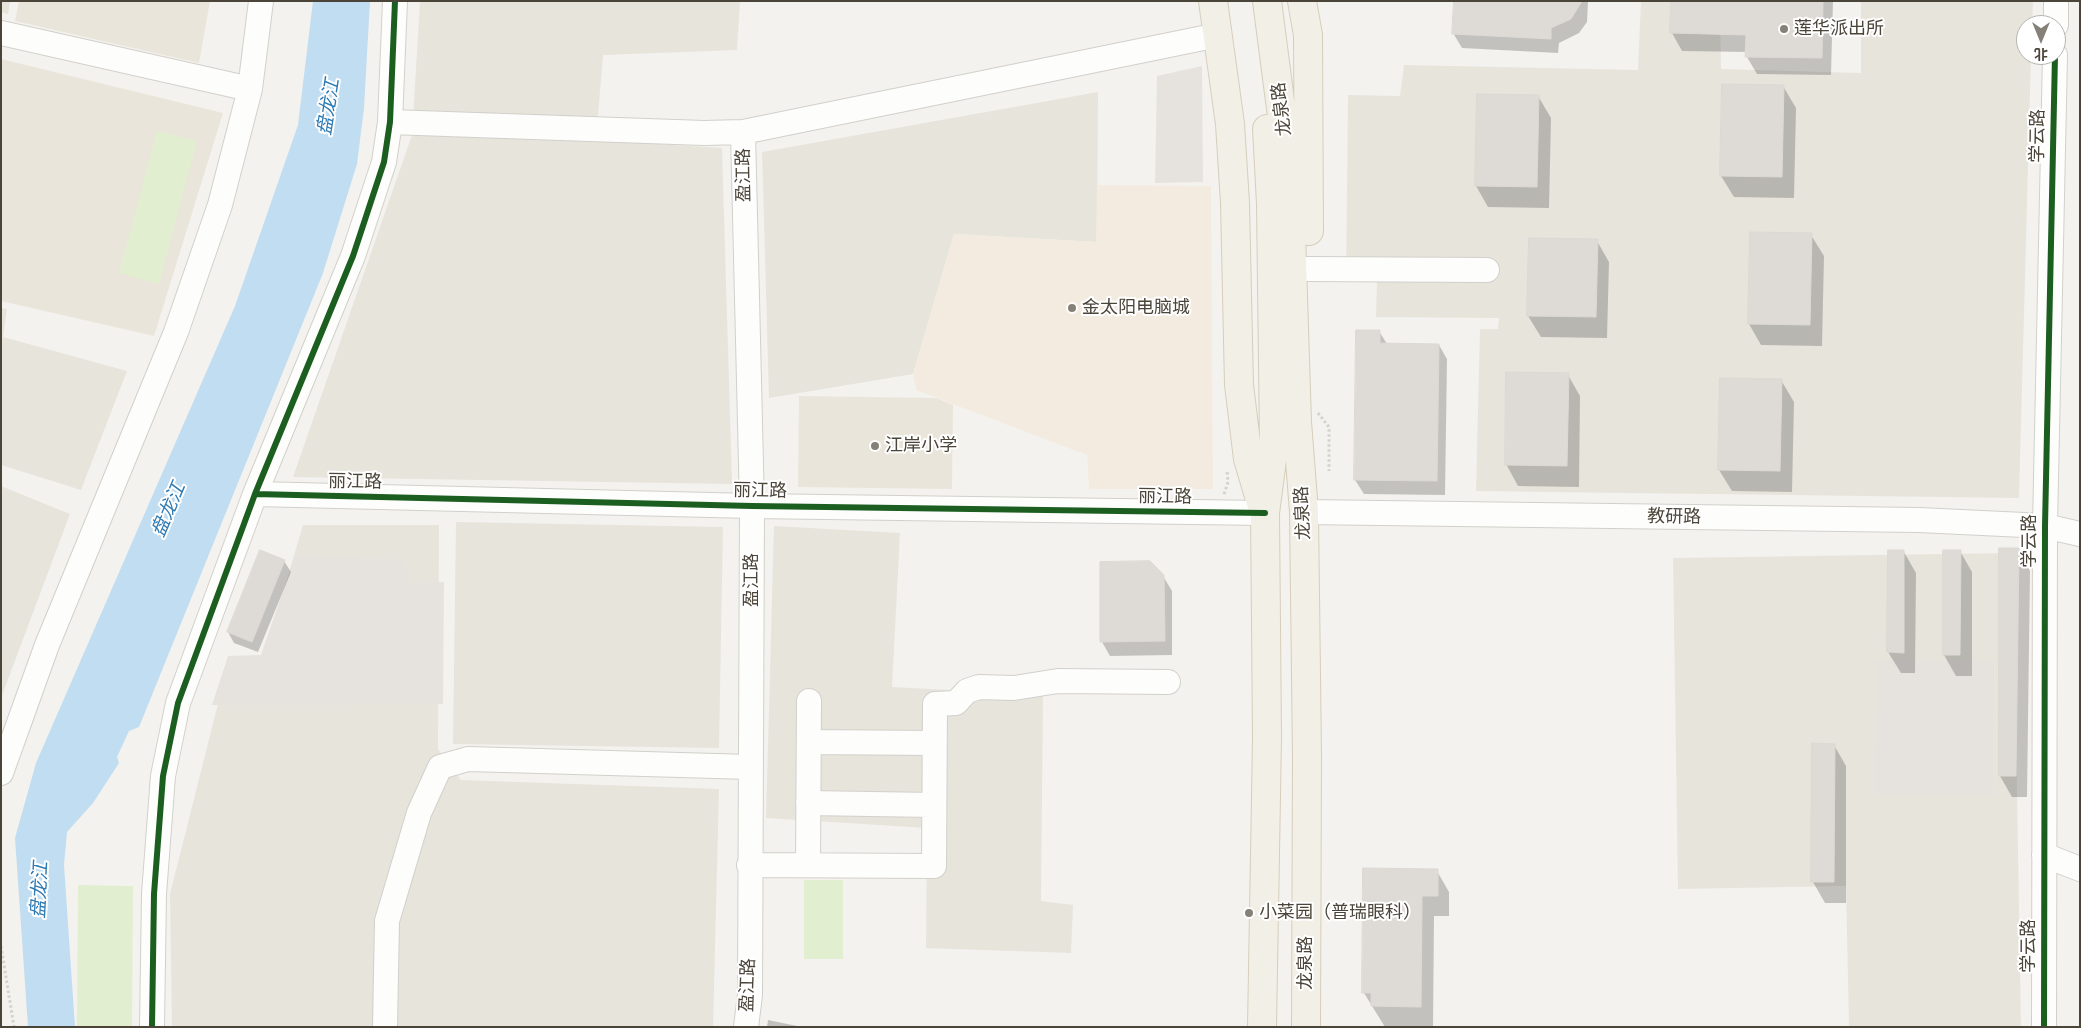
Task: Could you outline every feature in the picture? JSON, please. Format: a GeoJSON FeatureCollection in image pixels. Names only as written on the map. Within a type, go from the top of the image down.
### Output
{"type":"FeatureCollection","features":[{"type":"Feature","properties":{"kind":"main road"},"geometry":{"type":"LineString","coordinates":[[1213,1],[1230,124],[1239,385],[1248,459],[1256,490],[1265,513]]}},
{"type":"Feature","properties":{"kind":"main road"},"geometry":{"type":"LineString","coordinates":[[1228,1],[1244,118],[1249,194],[1253,379],[1265,513]]}},
{"type":"Feature","properties":{"kind":"main road","name":"龙泉路"},"geometry":{"type":"LineString","coordinates":[[1253,1],[1290,102],[1289,170],[1297,422],[1304,512],[1307,756],[1306,1027]]}},
{"type":"Feature","properties":{"kind":"main road","name":"龙泉路"},"geometry":{"type":"LineString","coordinates":[[1262,1027],[1266,738],[1265,513],[1274,444],[1271,204],[1275,63],[1267,1]]}},
{"type":"Feature","properties":{"kind":"main road"},"geometry":{"type":"LineString","coordinates":[[1275,63],[1283,1]]}},
{"type":"Feature","properties":{"kind":"main road"},"geometry":{"type":"LineString","coordinates":[[1294,323],[1307,268],[1309,247],[1308,35],[1302,1]]}},
{"type":"Feature","properties":{"kind":"street"},"geometry":{"type":"LineString","coordinates":[[1,773],[48,645],[176,332],[220,205],[250,89],[261,1]]}},
{"type":"Feature","properties":{"kind":"street"},"geometry":{"type":"LineString","coordinates":[[152,1027],[154,894],[163,776],[178,703],[255,494],[353,256],[384,162],[390,122],[395,1]]}},
{"type":"Feature","properties":{"kind":"street"},"geometry":{"type":"LineString","coordinates":[[2056,1],[2056,15]]}},
{"type":"Feature","properties":{"kind":"street"},"geometry":{"type":"LineString","coordinates":[[1,33],[250,89]]}},
{"type":"Feature","properties":{"kind":"street"},"geometry":{"type":"LineString","coordinates":[[390,122],[704,134],[743,132],[1218,36]]}},
{"type":"Feature","properties":{"kind":"street","name":"学云路"},"geometry":{"type":"LineString","coordinates":[[2044,1027],[2045,526],[2055,65]]}},
{"type":"Feature","properties":{"kind":"street","name":"盈江路"},"geometry":{"type":"LineString","coordinates":[[743,132],[752,506],[749,865],[750,995],[746,1027]]}},
{"type":"Feature","properties":{"kind":"street"},"geometry":{"type":"LineString","coordinates":[[1307,268],[1487,270]]}},
{"type":"Feature","properties":{"kind":"street","name":"丽江路"},"geometry":{"type":"LineString","coordinates":[[255,494],[752,506],[1265,513]]}},
{"type":"Feature","properties":{"kind":"street","name":"教研路"},"geometry":{"type":"LineString","coordinates":[[1304,512],[1919,520],[2045,526],[2080,534]]}},
{"type":"Feature","properties":{"kind":"street"},"geometry":{"type":"LineString","coordinates":[[749,865],[934,866],[935,704],[956,703],[967,691],[979,687],[1014,688],[1058,681],[1168,682]]}},
{"type":"Feature","properties":{"kind":"street"},"geometry":{"type":"LineString","coordinates":[[808,865],[809,701]]}},
{"type":"Feature","properties":{"kind":"street"},"geometry":{"type":"LineString","coordinates":[[809,742],[934,742]]}},
{"type":"Feature","properties":{"kind":"street"},"geometry":{"type":"LineString","coordinates":[[385,1027],[387,921],[419,813],[440,767],[468,759],[751,767]]}},
{"type":"Feature","properties":{"kind":"street"},"geometry":{"type":"LineString","coordinates":[[808,804],[934,805]]}},
{"type":"Feature","properties":{"kind":"street"},"geometry":{"type":"LineString","coordinates":[[2044,854],[2080,869]]}},
{"type":"Feature","properties":{"kind":"path"},"geometry":{"type":"LineString","coordinates":[[1329,427],[1329,471]]}},
{"type":"Feature","properties":{"kind":"path"},"geometry":{"type":"LineString","coordinates":[[1,946],[14,1027]]}},
{"type":"Feature","properties":{"kind":"shaded area"},"geometry":{"type":"Polygon","coordinates":[[[1,1],[10,1],[8,14],[1,12],[1,1]]]}},
{"type":"Feature","properties":{"kind":"shaded area"},"geometry":{"type":"Polygon","coordinates":[[[19,1],[210,1],[199,63],[15,21],[19,1]]]}},
{"type":"Feature","properties":{"kind":"shaded area"},"geometry":{"type":"Polygon","coordinates":[[[420,1],[740,1],[737,50],[603,55],[596,140],[722,148],[732,484],[293,477],[412,135],[420,1]]]}},
{"type":"Feature","properties":{"kind":"shaded area"},"geometry":{"type":"Polygon","coordinates":[[[1641,1],[1720,1],[1721,69],[1861,73],[1861,1],[2033,1],[2032,15],[2016,15],[2016,65],[2031,65],[2019,498],[1476,491],[1480,329],[1498,329],[1499,318],[1376,317],[1377,280],[1346,280],[1348,95],[1400,96],[1404,65],[1638,70],[1641,1]]]}},
{"type":"Feature","properties":{"kind":"shaded area"},"geometry":{"type":"Polygon","coordinates":[[[1,59],[223,113],[154,336],[1,301],[1,59]]]}},
{"type":"Feature","properties":{"kind":"shaded area"},"geometry":{"type":"Polygon","coordinates":[[[1202,66],[1203,182],[1155,183],[1157,76],[1202,66]]]}},
{"type":"Feature","properties":{"kind":"shaded area"},"geometry":{"type":"Polygon","coordinates":[[[1098,92],[1097,242],[954,234],[913,374],[769,398],[762,152],[1098,92]]]}},
{"type":"Feature","properties":{"kind":"shaded area","name":"金太阳电脑城"},"geometry":{"type":"Polygon","coordinates":[[[1097,185],[1211,186],[1213,489],[1089,489],[1087,455],[916,390],[913,374],[954,234],[1096,242],[1097,185]]]}},
{"type":"Feature","properties":{"kind":"shaded area"},"geometry":{"type":"Polygon","coordinates":[[[1,308],[7,309],[3,337],[127,371],[81,490],[1,465],[1,308]]]}},
{"type":"Feature","properties":{"kind":"shaded area","name":"江岸小学"},"geometry":{"type":"Polygon","coordinates":[[[799,396],[936,398],[953,405],[952,489],[798,487],[799,396]]]}},
{"type":"Feature","properties":{"kind":"shaded area"},"geometry":{"type":"Polygon","coordinates":[[[1,486],[70,514],[1,698],[1,486]]]}},
{"type":"Feature","properties":{"kind":"shaded area"},"geometry":{"type":"Polygon","coordinates":[[[456,522],[723,527],[719,748],[453,744],[456,522]]]}},
{"type":"Feature","properties":{"kind":"shaded area"},"geometry":{"type":"Polygon","coordinates":[[[303,525],[439,525],[438,749],[461,780],[719,789],[713,1027],[172,1027],[170,894],[228,664],[260,670],[303,525]]]}},
{"type":"Feature","properties":{"kind":"shaded area"},"geometry":{"type":"Polygon","coordinates":[[[774,526],[900,533],[892,687],[1043,695],[1041,901],[1073,905],[1071,953],[926,948],[927,828],[766,818],[774,526]]]}},
{"type":"Feature","properties":{"kind":"shaded area"},"geometry":{"type":"Polygon","coordinates":[[[2013,553],[2021,1027],[1849,1027],[1846,886],[1678,889],[1673,558],[2013,553]]]}},
{"type":"Feature","properties":{"kind":"shaded area"},"geometry":{"type":"Polygon","coordinates":[[[295,556],[405,560],[408,583],[444,582],[443,704],[212,705],[228,656],[261,655],[295,556]]]}},
{"type":"Feature","properties":{"kind":"shaded area"},"geometry":{"type":"Polygon","coordinates":[[[1875,660],[1994,661],[1993,794],[1874,794],[1875,660]]]}},
{"type":"Feature","properties":{"kind":"green space"},"geometry":{"type":"Polygon","coordinates":[[[157,131],[197,141],[159,284],[119,273],[157,131]]]}},
{"type":"Feature","properties":{"kind":"green space"},"geometry":{"type":"Polygon","coordinates":[[[804,880],[843,880],[843,959],[804,959],[804,880]]]}},
{"type":"Feature","properties":{"kind":"green space"},"geometry":{"type":"Polygon","coordinates":[[[78,885],[133,886],[132,1027],[77,1027],[78,885]]]}},
{"type":"Feature","properties":{"kind":"water","name":"盘龙江"},"geometry":{"type":"Polygon","coordinates":[[[313,1],[370,1],[364,108],[357,164],[323,273],[139,727],[129,731],[117,757],[119,763],[93,803],[67,832],[64,865],[75,1027],[28,1027],[15,838],[36,763],[235,306],[298,125],[313,1]]]}},
{"type":"Feature","properties":{"kind":"building"},"geometry":{"type":"Polygon","coordinates":[[[1454,1],[1582,1],[1571,19],[1551,28],[1551,39],[1452,34],[1454,1]]]}},
{"type":"Feature","properties":{"kind":"building","name":"莲华派出所"},"geometry":{"type":"Polygon","coordinates":[[[1671,1],[1823,1],[1822,58],[1745,57],[1746,35],[1670,33],[1671,1]]]}},
{"type":"Feature","properties":{"kind":"building"},"geometry":{"type":"Polygon","coordinates":[[[1722,84],[1784,85],[1782,177],[1720,176],[1722,84]]]}},
{"type":"Feature","properties":{"kind":"building"},"geometry":{"type":"Polygon","coordinates":[[[1477,94],[1539,95],[1537,187],[1475,186],[1477,94]]]}},
{"type":"Feature","properties":{"kind":"building"},"geometry":{"type":"Polygon","coordinates":[[[1750,232],[1812,233],[1810,325],[1748,324],[1750,232]]]}},
{"type":"Feature","properties":{"kind":"building"},"geometry":{"type":"Polygon","coordinates":[[[1529,238],[1598,239],[1596,317],[1527,316],[1529,238]]]}},
{"type":"Feature","properties":{"kind":"building"},"geometry":{"type":"Polygon","coordinates":[[[1356,330],[1380,330],[1380,343],[1439,344],[1437,481],[1354,480],[1356,330]]]}},
{"type":"Feature","properties":{"kind":"building"},"geometry":{"type":"Polygon","coordinates":[[[1506,372],[1569,373],[1567,466],[1505,465],[1506,372]]]}},
{"type":"Feature","properties":{"kind":"building"},"geometry":{"type":"Polygon","coordinates":[[[1720,378],[1782,379],[1780,471],[1718,470],[1720,378]]]}},
{"type":"Feature","properties":{"kind":"building"},"geometry":{"type":"Polygon","coordinates":[[[1999,548],[2019,548],[2016,776],[1999,776],[1999,548]]]}},
{"type":"Feature","properties":{"kind":"building"},"geometry":{"type":"Polygon","coordinates":[[[260,550],[285,560],[252,642],[227,632],[260,550]]]}},
{"type":"Feature","properties":{"kind":"building"},"geometry":{"type":"Polygon","coordinates":[[[1888,550],[1904,550],[1904,653],[1887,652],[1888,550]]]}},
{"type":"Feature","properties":{"kind":"building"},"geometry":{"type":"Polygon","coordinates":[[[1943,550],[1961,550],[1960,655],[1943,655],[1943,550]]]}},
{"type":"Feature","properties":{"kind":"building"},"geometry":{"type":"Polygon","coordinates":[[[1150,561],[1164,575],[1165,641],[1100,642],[1100,562],[1150,561]]]}},
{"type":"Feature","properties":{"kind":"building"},"geometry":{"type":"Polygon","coordinates":[[[1812,743],[1835,744],[1834,882],[1811,882],[1812,743]]]}},
{"type":"Feature","properties":{"kind":"building"},"geometry":{"type":"Polygon","coordinates":[[[1363,868],[1438,869],[1438,896],[1422,896],[1421,1007],[1371,1006],[1371,993],[1362,993],[1363,868]]]}},
{"type":"Feature","properties":{"kind":"cycle path"},"geometry":{"type":"LineString","coordinates":[[152,1027],[154,894],[163,776],[178,703],[255,494],[353,256],[384,162],[390,122],[395,1]]}},
{"type":"Feature","properties":{"kind":"cycle path"},"geometry":{"type":"LineString","coordinates":[[2044,1027],[2045,526],[2055,65]]}},
{"type":"Feature","properties":{"kind":"cycle path"},"geometry":{"type":"LineString","coordinates":[[255,494],[752,506],[1265,513]]}},
{"type":"Feature","properties":{"kind":"place","name":"莲华派出所"},"geometry":{"type":"Point","coordinates":[1784,29]}},
{"type":"Feature","properties":{"kind":"place","name":"金太阳电脑城"},"geometry":{"type":"Point","coordinates":[1072,308]}},
{"type":"Feature","properties":{"kind":"place","name":"江岸小学"},"geometry":{"type":"Point","coordinates":[875,446]}},
{"type":"Feature","properties":{"kind":"place","name":"小菜园（普瑞眼科）"},"geometry":{"type":"Point","coordinates":[1249,913]}}]}
